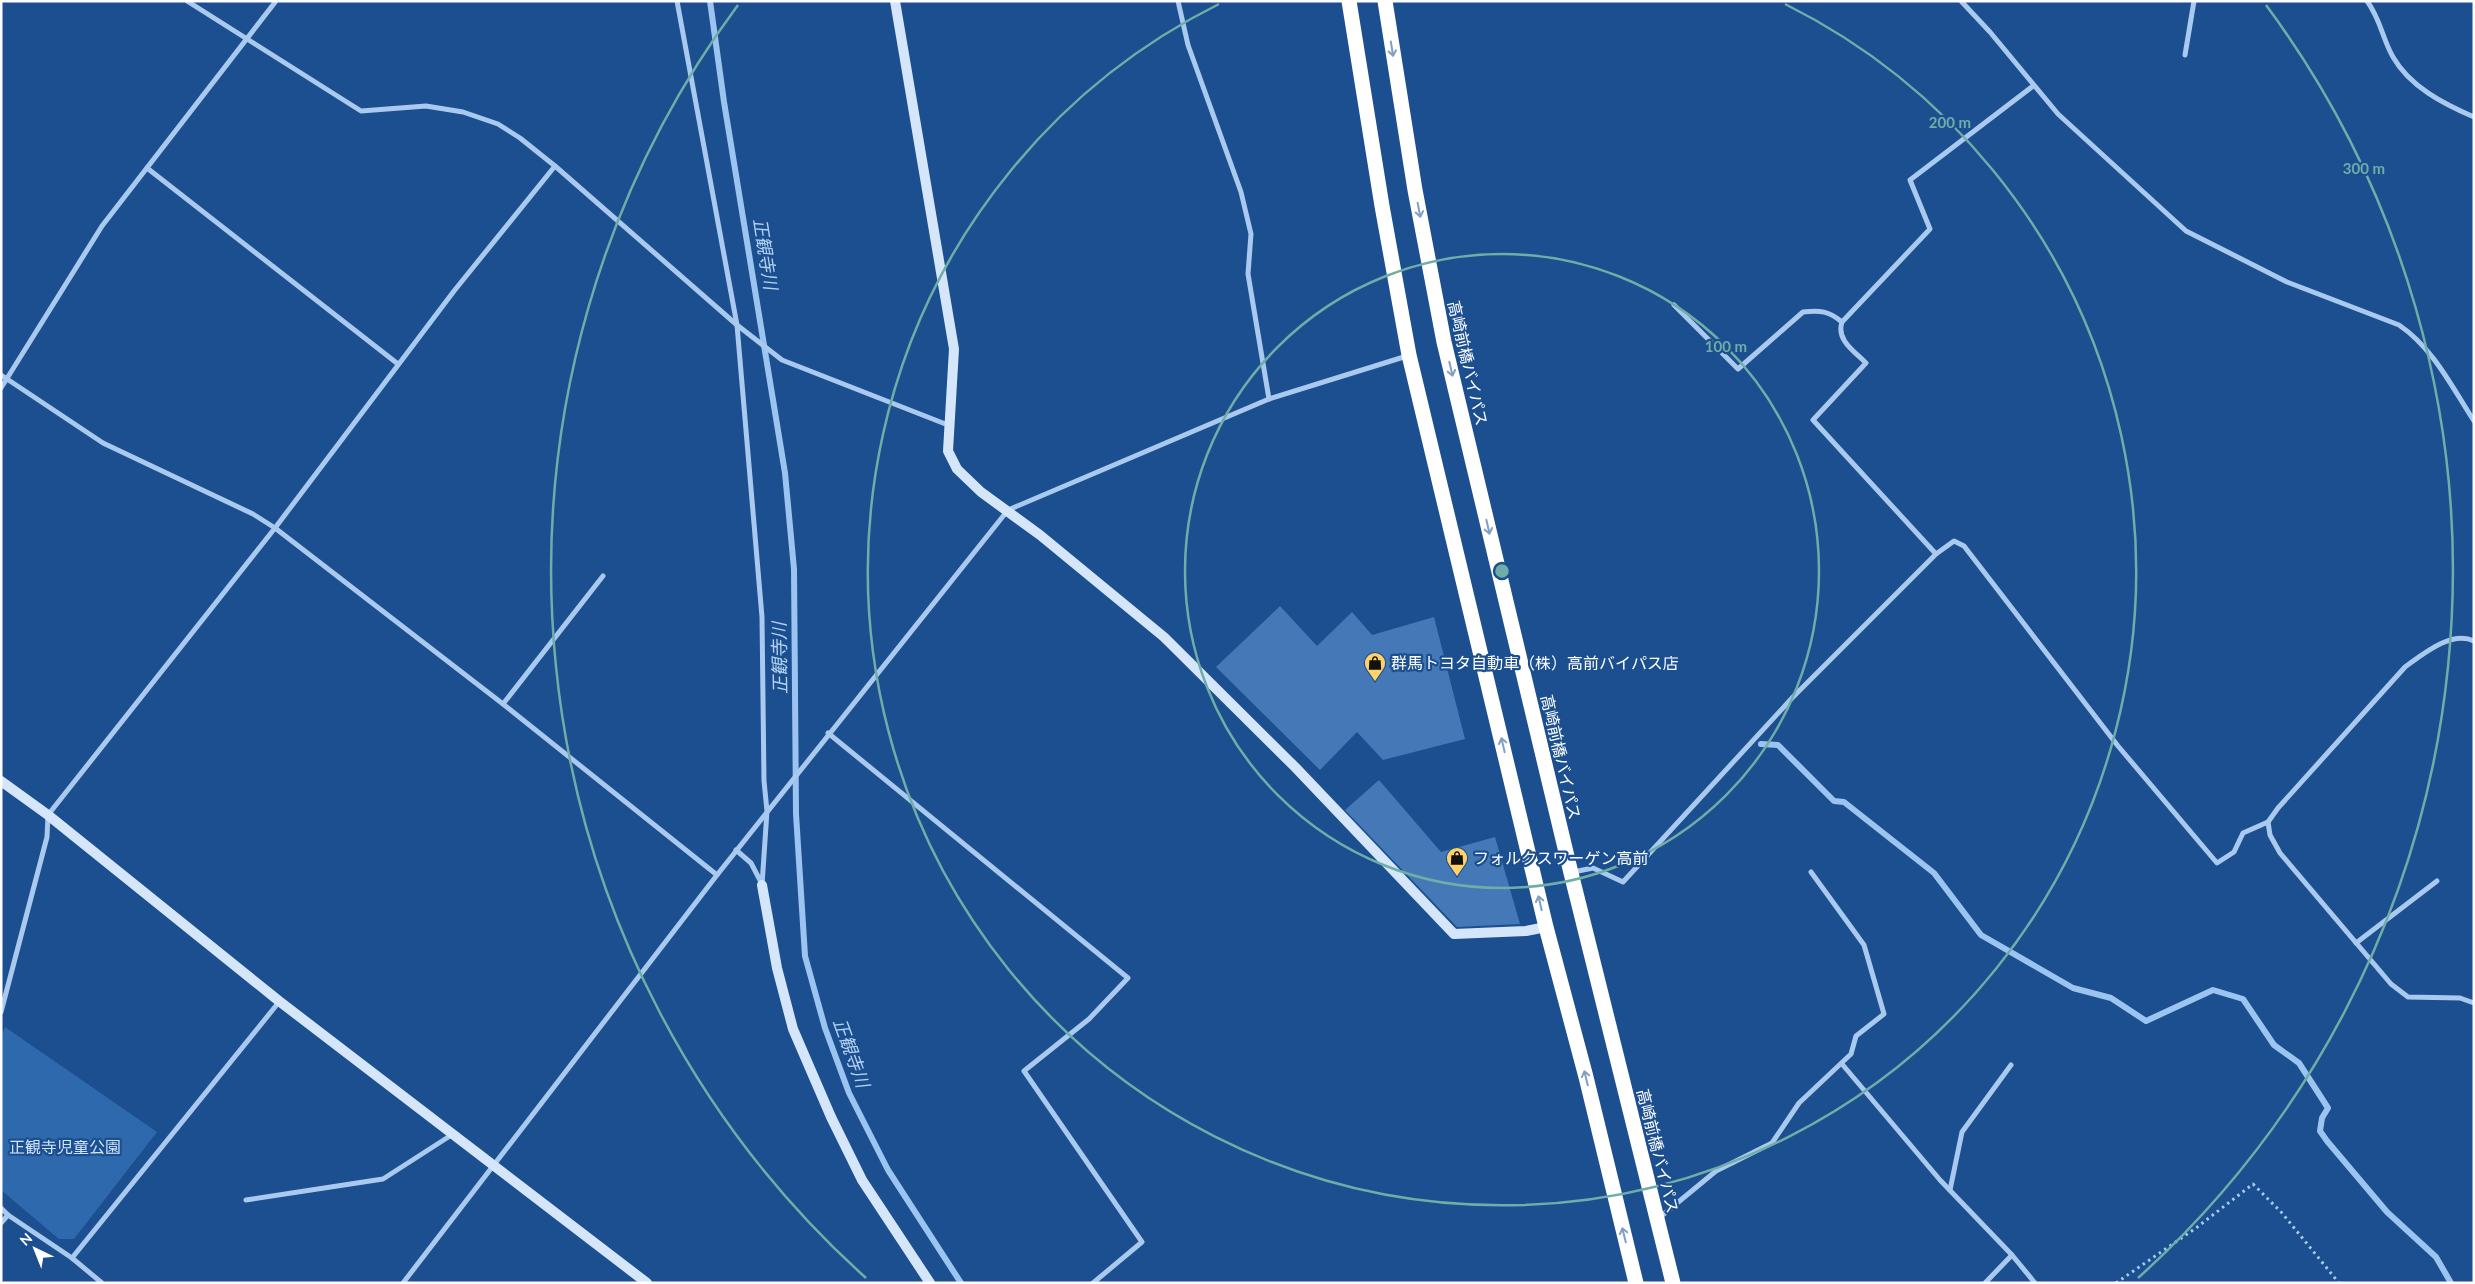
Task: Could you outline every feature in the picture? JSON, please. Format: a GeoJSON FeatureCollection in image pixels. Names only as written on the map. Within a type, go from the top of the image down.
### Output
{"type":"FeatureCollection","features":[{"type":"Feature","properties":{"kind":"highway"},"geometry":{"type":"LineString","coordinates":[[1349,1],[1382,206],[1409,355],[1546,927],[1586,1077],[1636,1283]]}},
{"type":"Feature","properties":{"kind":"highway","name":"高崎前橋バイパス"},"geometry":{"type":"LineString","coordinates":[[1385,1],[1415,190],[1444,342],[1571,873],[1673,1283]]}},
{"type":"Feature","properties":{"kind":"street"},"geometry":{"type":"LineString","coordinates":[[187,1],[361,111],[426,106],[464,112],[498,124],[520,138],[555,166],[737,325],[782,360],[948,425]]}},
{"type":"Feature","properties":{"kind":"street"},"geometry":{"type":"LineString","coordinates":[[1,388],[102,226],[276,1]]}},
{"type":"Feature","properties":{"kind":"street"},"geometry":{"type":"LineString","coordinates":[[676,1],[737,325],[762,616],[764,781],[767,811],[762,885],[777,968],[793,1029],[830,1117],[862,1180],[930,1283]]}},
{"type":"Feature","properties":{"kind":"street"},"geometry":{"type":"LineString","coordinates":[[895,1],[954,349],[948,425],[948,451],[956,469],[981,492],[1008,510],[1164,637],[1296,768],[1454,934],[1526,931],[1546,927]]}},
{"type":"Feature","properties":{"kind":"street"},"geometry":{"type":"LineString","coordinates":[[1178,1],[1188,45],[1241,192],[1251,234],[1248,274],[1269,399]]}},
{"type":"Feature","properties":{"kind":"street"},"geometry":{"type":"LineString","coordinates":[[1961,1],[1990,32],[2058,114],[2186,231],[2288,282],[2399,325],[2410,332],[2430,354],[2474,421]]}},
{"type":"Feature","properties":{"kind":"street"},"geometry":{"type":"LineString","coordinates":[[2184,55],[2194,1]]}},
{"type":"Feature","properties":{"kind":"street"},"geometry":{"type":"LineString","coordinates":[[2367,1],[2378,16],[2394,58],[2413,81],[2441,102],[2474,117]]}},
{"type":"Feature","properties":{"kind":"street"},"geometry":{"type":"LineString","coordinates":[[1936,554],[1813,420],[1866,364],[1842,338],[1839,330],[1842,322],[1930,229],[1910,180],[2033,86]]}},
{"type":"Feature","properties":{"kind":"street"},"geometry":{"type":"LineString","coordinates":[[1,1012],[47,837],[48,815],[275,528],[454,291],[555,166]]}},
{"type":"Feature","properties":{"kind":"street"},"geometry":{"type":"LineString","coordinates":[[147,168],[398,364]]}},
{"type":"Feature","properties":{"kind":"street"},"geometry":{"type":"LineString","coordinates":[[1674,305],[1738,370],[1803,312],[1817,310],[1830,312],[1842,322]]}},
{"type":"Feature","properties":{"kind":"street"},"geometry":{"type":"LineString","coordinates":[[403,1283],[736,850],[1008,510],[1269,399],[1409,355]]}},
{"type":"Feature","properties":{"kind":"street"},"geometry":{"type":"LineString","coordinates":[[1,375],[103,442],[253,514],[275,528],[503,704],[717,875]]}},
{"type":"Feature","properties":{"kind":"street"},"geometry":{"type":"LineString","coordinates":[[1571,873],[1593,868],[1623,882],[1793,697],[1936,554],[1954,541],[1964,546],[2118,746],[2217,862],[2234,852],[2242,833],[2268,822],[2278,808],[2405,667],[2429,650],[2448,640],[2470,639],[2474,641]]}},
{"type":"Feature","properties":{"kind":"street"},"geometry":{"type":"LineString","coordinates":[[503,704],[603,576]]}},
{"type":"Feature","properties":{"kind":"street"},"geometry":{"type":"LineString","coordinates":[[828,733],[1128,978],[1089,1019],[1024,1071],[1142,1242],[1093,1283]]}},
{"type":"Feature","properties":{"kind":"street"},"geometry":{"type":"LineString","coordinates":[[1,781],[48,815],[280,1001],[647,1283]]}},
{"type":"Feature","properties":{"kind":"street"},"geometry":{"type":"LineString","coordinates":[[2268,822],[2270,835],[2280,853],[2391,984],[2408,998],[2460,998],[2474,1003]]}},
{"type":"Feature","properties":{"kind":"street"},"geometry":{"type":"LineString","coordinates":[[736,850],[751,862],[762,885]]}},
{"type":"Feature","properties":{"kind":"street"},"geometry":{"type":"LineString","coordinates":[[1657,1220],[1716,1171],[1772,1143],[1799,1103],[1851,1054],[1856,1036],[1884,1014],[1864,945],[1811,872]]}},
{"type":"Feature","properties":{"kind":"street"},"geometry":{"type":"LineString","coordinates":[[2356,943],[2437,881]]}},
{"type":"Feature","properties":{"kind":"street"},"geometry":{"type":"LineString","coordinates":[[72,1258],[280,1001]]}},
{"type":"Feature","properties":{"kind":"street"},"geometry":{"type":"LineString","coordinates":[[1842,1064],[1950,1190],[2012,1255],[2035,1283]]}},
{"type":"Feature","properties":{"kind":"street"},"geometry":{"type":"LineString","coordinates":[[1950,1190],[1962,1132],[2011,1065]]}},
{"type":"Feature","properties":{"kind":"street"},"geometry":{"type":"LineString","coordinates":[[246,1200],[384,1179],[453,1134]]}},
{"type":"Feature","properties":{"kind":"street"},"geometry":{"type":"LineString","coordinates":[[1,1208],[8,1215],[72,1258],[102,1283]]}},
{"type":"Feature","properties":{"kind":"street"},"geometry":{"type":"LineString","coordinates":[[1,1223],[8,1215]]}},
{"type":"Feature","properties":{"kind":"street"},"geometry":{"type":"LineString","coordinates":[[1985,1283],[2012,1255]]}},
{"type":"Feature","properties":{"kind":"path"},"geometry":{"type":"LineString","coordinates":[[2116,1283],[2196,1228],[2253,1184],[2282,1213],[2339,1283]]}},
{"type":"Feature","properties":{"kind":"green space","name":"正観寺児童公園"},"geometry":{"type":"Polygon","coordinates":[[[5,1027],[157,1132],[74,1239],[59,1239],[1,1190],[1,1037],[5,1027]]]}},
{"type":"Feature","properties":{"kind":"building"},"geometry":{"type":"Polygon","coordinates":[[[1280,606],[1317,646],[1352,612],[1372,635],[1434,617],[1465,739],[1383,760],[1357,732],[1320,770],[1216,667],[1280,606]]]}},
{"type":"Feature","properties":{"kind":"building"},"geometry":{"type":"Polygon","coordinates":[[[1379,780],[1441,852],[1495,837],[1520,924],[1457,927],[1345,810],[1379,780]]]}},
{"type":"Feature","properties":{"kind":"waterway","name":"正観寺川"},"geometry":{"type":"LineString","coordinates":[[710,1],[724,102],[785,473],[794,569],[796,814],[805,956],[825,1028],[849,1093],[888,1170],[961,1283]]}},
{"type":"Feature","properties":{"kind":"waterway"},"geometry":{"type":"LineString","coordinates":[[1761,744],[1778,745],[1834,801],[1844,802],[1934,873],[1981,935],[2073,988],[2111,998],[2146,1021],[2213,990],[2243,999],[2274,1045],[2299,1063],[2328,1108],[2322,1118],[2320,1131],[2327,1141],[2387,1212],[2436,1257],[2451,1283]]}},
{"type":"Feature","properties":{"kind":"place","name":"群馬トヨタ自動車（株）高前バイパス店"},"geometry":{"type":"Point","coordinates":[1375,682]}},
{"type":"Feature","properties":{"kind":"place","name":"フォルクスワーゲン高前"},"geometry":{"type":"Point","coordinates":[1457,877]}}]}
